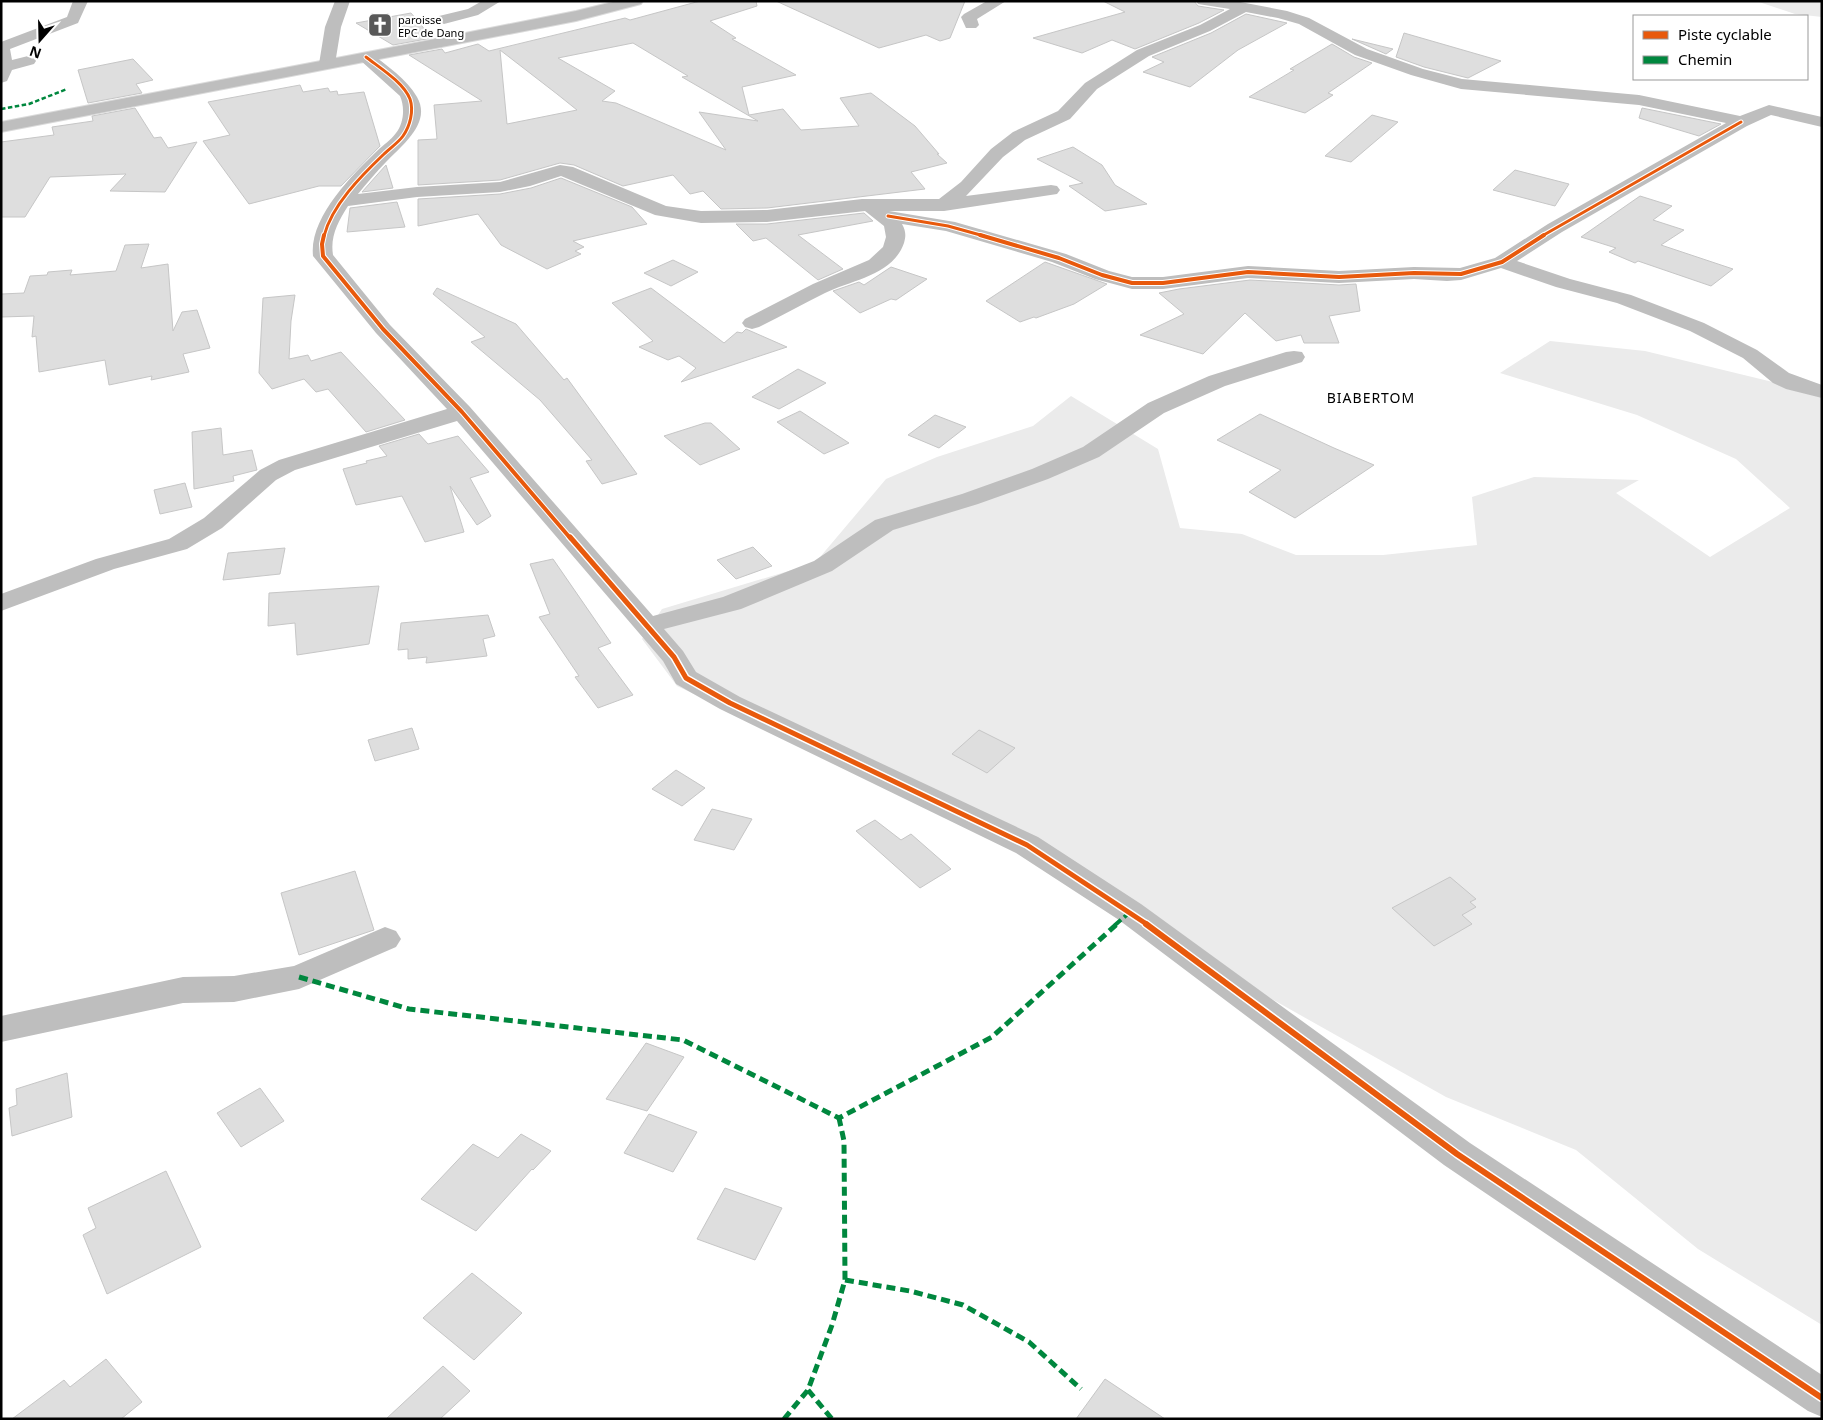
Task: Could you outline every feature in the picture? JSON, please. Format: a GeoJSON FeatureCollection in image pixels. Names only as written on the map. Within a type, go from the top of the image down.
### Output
{"type":"FeatureCollection","features":[{"type":"Feature","properties":{"kind":"street"},"geometry":{"type":"LineString","coordinates":[[3,72],[6,60],[2,47],[72,20],[81,1]]}},
{"type":"Feature","properties":{"kind":"street"},"geometry":{"type":"LineString","coordinates":[[327,64],[333,27],[343,1]]}},
{"type":"Feature","properties":{"kind":"street"},"geometry":{"type":"LineString","coordinates":[[444,19],[473,12],[494,1]]}},
{"type":"Feature","properties":{"kind":"street"},"geometry":{"type":"LineString","coordinates":[[1,127],[191,92],[576,16],[636,1]]}},
{"type":"Feature","properties":{"kind":"street"},"geometry":{"type":"LineString","coordinates":[[971,25],[969,17],[999,1]]}},
{"type":"Feature","properties":{"kind":"street"},"geometry":{"type":"LineString","coordinates":[[1212,2],[1264,10],[1304,21],[1362,52],[1417,72],[1454,82],[1639,100],[1741,122]]}},
{"type":"Feature","properties":{"kind":"street"},"geometry":{"type":"LineString","coordinates":[[944,205],[967,186],[997,153],[1019,136],[1064,114],[1091,86],[1143,53],[1210,26],[1243,6]]}},
{"type":"Feature","properties":{"kind":"street"},"geometry":{"type":"LineString","coordinates":[[366,57],[390,76],[410,98],[411,119],[403,136],[366,173],[344,201],[324,232],[320,249],[323,256],[384,330],[462,412],[674,657],[686,678],[730,704],[1027,846],[1077,876],[1130,912],[1457,1154],[1822,1398]]}},
{"type":"Feature","properties":{"kind":"street"},"geometry":{"type":"LineString","coordinates":[[3,72],[28,60]]}},
{"type":"Feature","properties":{"kind":"street"},"geometry":{"type":"LineString","coordinates":[[862,205],[888,216],[948,226],[1059,258],[1117,280],[1143,284],[1248,272],[1339,278],[1414,273],[1447,276],[1461,274],[1502,262],[1555,228],[1741,122],[1769,110],[1822,122]]}},
{"type":"Feature","properties":{"kind":"street"},"geometry":{"type":"LineString","coordinates":[[344,201],[417,192],[500,187],[524,182],[560,170],[568,171],[618,194],[662,211],[701,217],[767,216],[862,205],[944,205],[1051,190]]}},
{"type":"Feature","properties":{"kind":"street"},"geometry":{"type":"LineString","coordinates":[[752,323],[822,287],[872,267],[889,254],[894,246],[896,232],[888,216]]}},
{"type":"Feature","properties":{"kind":"street"},"geometry":{"type":"LineString","coordinates":[[1502,262],[1563,283],[1624,299],[1697,327],[1750,354],[1781,378],[1822,392]]}},
{"type":"Feature","properties":{"kind":"street"},"geometry":{"type":"LineString","coordinates":[[646,626],[732,603],[823,566],[884,525],[970,500],[1040,474],[1091,452],[1156,408],[1182,396],[1216,381],[1294,357]]}},
{"type":"Feature","properties":{"kind":"street"},"geometry":{"type":"LineString","coordinates":[[1,603],[106,564],[178,544],[213,523],[268,475],[286,466],[462,412]]}},
{"type":"Feature","properties":{"kind":"street"},"geometry":{"type":"LineString","coordinates":[[1,1029],[183,990],[234,989],[299,977],[385,939]]}},
{"type":"Feature","properties":{"kind":"shaded area"},"geometry":{"type":"Polygon","coordinates":[[[1756,1],[1822,1],[1822,17],[1795,14],[1756,1]]]}},
{"type":"Feature","properties":{"kind":"shaded area"},"geometry":{"type":"Polygon","coordinates":[[[1550,341],[1645,351],[1822,394],[1822,1325],[1698,1249],[1576,1150],[1446,1097],[1101,903],[1040,857],[677,686],[642,639],[662,609],[815,563],[886,479],[937,457],[1033,426],[1071,396],[1158,449],[1180,528],[1242,534],[1296,555],[1383,555],[1477,545],[1472,497],[1534,477],[1639,480],[1616,493],[1710,557],[1790,508],[1736,459],[1637,415],[1500,373],[1550,341]]]}},
{"type":"Feature","properties":{"kind":"building"},"geometry":{"type":"Polygon","coordinates":[[[700,1],[756,1],[757,6],[710,21],[736,38],[732,39],[796,75],[742,87],[749,115],[783,109],[801,130],[859,126],[840,98],[871,93],[915,126],[939,154],[937,154],[947,163],[911,172],[925,189],[767,208],[721,209],[703,191],[690,194],[673,175],[623,186],[574,165],[560,163],[500,180],[418,185],[418,140],[437,139],[434,105],[482,101],[409,55],[442,49],[445,53],[478,44],[489,51],[625,18],[630,20],[700,1]],[[633,43],[558,58],[615,91],[602,101],[616,103],[726,150],[699,112],[758,121],[682,77],[688,76],[633,43]],[[500,50],[507,124],[577,110],[557,94],[500,50]]]}},
{"type":"Feature","properties":{"kind":"building"},"geometry":{"type":"Polygon","coordinates":[[[776,1],[965,1],[950,38],[940,41],[926,35],[879,48],[776,1]]]}},
{"type":"Feature","properties":{"kind":"building"},"geometry":{"type":"Polygon","coordinates":[[[1103,1],[1194,1],[1198,6],[1224,10],[1199,23],[1135,49],[1112,40],[1082,53],[1033,38],[1125,12],[1103,1]]]}},
{"type":"Feature","properties":{"kind":"building"},"geometry":{"type":"Polygon","coordinates":[[[411,13],[432,38],[393,45],[356,23],[411,13]]]}},
{"type":"Feature","properties":{"kind":"building"},"geometry":{"type":"Polygon","coordinates":[[[1246,14],[1287,23],[1238,50],[1190,87],[1143,72],[1164,62],[1152,57],[1211,33],[1246,14]]]}},
{"type":"Feature","properties":{"kind":"building"},"geometry":{"type":"Polygon","coordinates":[[[1404,33],[1501,61],[1468,78],[1424,67],[1396,57],[1404,33]]]}},
{"type":"Feature","properties":{"kind":"building"},"geometry":{"type":"Polygon","coordinates":[[[1352,39],[1393,49],[1386,54],[1352,39]]]}},
{"type":"Feature","properties":{"kind":"building"},"geometry":{"type":"Polygon","coordinates":[[[1332,44],[1354,57],[1372,63],[1328,93],[1333,95],[1305,113],[1249,97],[1294,70],[1290,69],[1332,44]]]}},
{"type":"Feature","properties":{"kind":"building"},"geometry":{"type":"Polygon","coordinates":[[[133,59],[153,80],[136,84],[142,93],[88,103],[78,70],[133,59]]]}},
{"type":"Feature","properties":{"kind":"building"},"geometry":{"type":"Polygon","coordinates":[[[300,85],[303,92],[328,88],[330,92],[337,91],[338,95],[364,92],[380,146],[341,186],[319,186],[249,204],[203,141],[230,135],[208,102],[300,85]]]}},
{"type":"Feature","properties":{"kind":"building"},"geometry":{"type":"Polygon","coordinates":[[[135,108],[154,138],[161,137],[168,148],[197,142],[165,192],[110,191],[126,174],[50,177],[25,217],[1,217],[1,142],[54,135],[52,127],[93,121],[92,116],[135,108]]]}},
{"type":"Feature","properties":{"kind":"building"},"geometry":{"type":"Polygon","coordinates":[[[1642,108],[1721,124],[1699,136],[1639,118],[1642,108]]]}},
{"type":"Feature","properties":{"kind":"building"},"geometry":{"type":"Polygon","coordinates":[[[1372,115],[1398,122],[1351,162],[1325,156],[1372,115]]]}},
{"type":"Feature","properties":{"kind":"building"},"geometry":{"type":"Polygon","coordinates":[[[1073,147],[1102,165],[1115,185],[1147,204],[1105,211],[1069,186],[1083,183],[1037,159],[1073,147]]]}},
{"type":"Feature","properties":{"kind":"building"},"geometry":{"type":"Polygon","coordinates":[[[386,165],[393,188],[362,192],[377,175],[386,165]]]}},
{"type":"Feature","properties":{"kind":"building"},"geometry":{"type":"Polygon","coordinates":[[[1515,170],[1569,184],[1555,206],[1493,190],[1515,170]]]}},
{"type":"Feature","properties":{"kind":"building"},"geometry":{"type":"Polygon","coordinates":[[[561,178],[632,207],[647,224],[573,241],[584,247],[575,251],[581,254],[547,269],[501,245],[478,214],[418,226],[418,199],[500,194],[531,188],[561,178]]]}},
{"type":"Feature","properties":{"kind":"building"},"geometry":{"type":"Polygon","coordinates":[[[1640,196],[1672,206],[1653,220],[1684,230],[1661,245],[1733,269],[1711,286],[1638,261],[1635,263],[1609,252],[1616,248],[1581,237],[1640,196]]]}},
{"type":"Feature","properties":{"kind":"building"},"geometry":{"type":"Polygon","coordinates":[[[397,202],[405,227],[347,232],[350,208],[397,202]]]}},
{"type":"Feature","properties":{"kind":"building"},"geometry":{"type":"Polygon","coordinates":[[[864,213],[873,221],[798,235],[843,269],[818,280],[766,238],[753,241],[736,224],[767,224],[864,213]]]}},
{"type":"Feature","properties":{"kind":"building"},"geometry":{"type":"Polygon","coordinates":[[[149,244],[141,268],[168,264],[173,331],[182,312],[197,310],[210,348],[183,354],[189,372],[151,380],[152,376],[109,385],[105,360],[39,372],[36,336],[32,337],[34,316],[1,317],[1,294],[24,293],[30,276],[47,275],[48,272],[72,270],[70,275],[116,271],[125,245],[149,244]]]}},
{"type":"Feature","properties":{"kind":"building"},"geometry":{"type":"Polygon","coordinates":[[[673,260],[698,272],[671,286],[644,273],[673,260]]]}},
{"type":"Feature","properties":{"kind":"building"},"geometry":{"type":"Polygon","coordinates":[[[1045,262],[1107,284],[1074,304],[1020,322],[986,301],[1045,262]]]}},
{"type":"Feature","properties":{"kind":"building"},"geometry":{"type":"Polygon","coordinates":[[[891,267],[927,279],[896,300],[891,299],[860,313],[833,291],[859,282],[864,285],[891,267]]]}},
{"type":"Feature","properties":{"kind":"building"},"geometry":{"type":"Polygon","coordinates":[[[1250,280],[1339,285],[1356,284],[1360,311],[1329,316],[1339,343],[1304,343],[1301,335],[1276,341],[1245,313],[1203,354],[1140,335],[1184,314],[1159,293],[1250,280]]]}},
{"type":"Feature","properties":{"kind":"building"},"geometry":{"type":"Polygon","coordinates":[[[437,288],[516,324],[564,380],[567,378],[637,474],[602,484],[586,461],[592,460],[540,400],[471,342],[485,337],[433,294],[437,288]]]}},
{"type":"Feature","properties":{"kind":"building"},"geometry":{"type":"Polygon","coordinates":[[[651,288],[724,343],[737,332],[742,333],[746,329],[787,347],[681,382],[696,368],[679,356],[668,360],[639,347],[653,341],[612,303],[651,288]]]}},
{"type":"Feature","properties":{"kind":"building"},"geometry":{"type":"Polygon","coordinates":[[[295,295],[291,321],[289,359],[308,355],[311,361],[341,352],[405,420],[366,432],[328,389],[316,392],[304,379],[272,389],[259,373],[263,298],[295,295]]]}},
{"type":"Feature","properties":{"kind":"building"},"geometry":{"type":"Polygon","coordinates":[[[798,369],[826,383],[779,409],[752,397],[798,369]]]}},
{"type":"Feature","properties":{"kind":"building"},"geometry":{"type":"Polygon","coordinates":[[[800,411],[849,443],[824,454],[777,422],[800,411]]]}},
{"type":"Feature","properties":{"kind":"building"},"geometry":{"type":"Polygon","coordinates":[[[1260,414],[1374,465],[1295,518],[1249,492],[1281,470],[1217,440],[1260,414]]]}},
{"type":"Feature","properties":{"kind":"building"},"geometry":{"type":"Polygon","coordinates":[[[935,415],[966,427],[939,448],[908,435],[935,415]]]}},
{"type":"Feature","properties":{"kind":"building"},"geometry":{"type":"Polygon","coordinates":[[[705,423],[711,423],[740,449],[700,465],[664,436],[705,423]]]}},
{"type":"Feature","properties":{"kind":"building"},"geometry":{"type":"Polygon","coordinates":[[[221,428],[223,455],[252,450],[257,470],[233,476],[234,481],[194,489],[192,432],[221,428]]]}},
{"type":"Feature","properties":{"kind":"building"},"geometry":{"type":"Polygon","coordinates":[[[419,434],[428,444],[458,436],[489,472],[470,478],[491,516],[477,525],[450,486],[464,532],[425,542],[402,496],[356,505],[343,469],[387,456],[379,446],[419,434]]]}},
{"type":"Feature","properties":{"kind":"building"},"geometry":{"type":"Polygon","coordinates":[[[185,483],[192,507],[160,514],[154,490],[185,483]]]}},
{"type":"Feature","properties":{"kind":"building"},"geometry":{"type":"Polygon","coordinates":[[[753,547],[772,566],[736,579],[717,560],[753,547]]]}},
{"type":"Feature","properties":{"kind":"building"},"geometry":{"type":"Polygon","coordinates":[[[285,548],[280,574],[223,580],[228,553],[285,548]]]}},
{"type":"Feature","properties":{"kind":"building"},"geometry":{"type":"Polygon","coordinates":[[[553,559],[611,643],[598,648],[633,695],[598,708],[575,677],[579,676],[539,617],[550,614],[530,564],[553,559]]]}},
{"type":"Feature","properties":{"kind":"building"},"geometry":{"type":"Polygon","coordinates":[[[379,586],[369,644],[297,655],[295,623],[268,626],[269,593],[379,586]]]}},
{"type":"Feature","properties":{"kind":"building"},"geometry":{"type":"Polygon","coordinates":[[[488,615],[495,636],[483,639],[487,656],[426,663],[427,657],[408,659],[408,649],[398,650],[401,623],[488,615]]]}},
{"type":"Feature","properties":{"kind":"building"},"geometry":{"type":"Polygon","coordinates":[[[412,728],[419,749],[375,761],[368,740],[412,728]]]}},
{"type":"Feature","properties":{"kind":"building"},"geometry":{"type":"Polygon","coordinates":[[[979,730],[1015,748],[987,773],[952,754],[979,730]]]}},
{"type":"Feature","properties":{"kind":"building"},"geometry":{"type":"Polygon","coordinates":[[[676,770],[705,788],[682,806],[652,789],[676,770]]]}},
{"type":"Feature","properties":{"kind":"building"},"geometry":{"type":"Polygon","coordinates":[[[712,809],[752,819],[734,850],[694,840],[712,809]]]}},
{"type":"Feature","properties":{"kind":"building"},"geometry":{"type":"Polygon","coordinates":[[[875,820],[901,840],[911,834],[951,869],[920,888],[856,831],[875,820]]]}},
{"type":"Feature","properties":{"kind":"building"},"geometry":{"type":"Polygon","coordinates":[[[355,871],[374,930],[299,955],[281,893],[355,871]]]}},
{"type":"Feature","properties":{"kind":"building"},"geometry":{"type":"Polygon","coordinates":[[[1450,877],[1476,899],[1470,902],[1476,907],[1462,915],[1472,924],[1434,946],[1392,908],[1450,877]]]}},
{"type":"Feature","properties":{"kind":"building"},"geometry":{"type":"Polygon","coordinates":[[[646,1043],[684,1057],[647,1111],[606,1099],[646,1043]]]}},
{"type":"Feature","properties":{"kind":"building"},"geometry":{"type":"Polygon","coordinates":[[[67,1073],[72,1117],[12,1136],[9,1108],[17,1105],[16,1089],[67,1073]]]}},
{"type":"Feature","properties":{"kind":"building"},"geometry":{"type":"Polygon","coordinates":[[[260,1088],[284,1121],[241,1147],[217,1113],[260,1088]]]}},
{"type":"Feature","properties":{"kind":"building"},"geometry":{"type":"Polygon","coordinates":[[[649,1114],[697,1132],[673,1172],[624,1153],[649,1114]]]}},
{"type":"Feature","properties":{"kind":"building"},"geometry":{"type":"Polygon","coordinates":[[[521,1134],[551,1151],[532,1169],[476,1231],[421,1199],[473,1144],[498,1158],[521,1134]]]}},
{"type":"Feature","properties":{"kind":"building"},"geometry":{"type":"Polygon","coordinates":[[[166,1171],[201,1247],[107,1294],[83,1235],[96,1228],[88,1208],[166,1171]]]}},
{"type":"Feature","properties":{"kind":"building"},"geometry":{"type":"Polygon","coordinates":[[[725,1188],[782,1208],[755,1260],[697,1239],[725,1188]]]}},
{"type":"Feature","properties":{"kind":"building"},"geometry":{"type":"Polygon","coordinates":[[[472,1273],[522,1313],[474,1360],[423,1318],[472,1273]]]}},
{"type":"Feature","properties":{"kind":"building"},"geometry":{"type":"Polygon","coordinates":[[[106,1359],[142,1402],[121,1419],[12,1419],[64,1380],[70,1387],[106,1359]]]}},
{"type":"Feature","properties":{"kind":"building"},"geometry":{"type":"Polygon","coordinates":[[[443,1366],[470,1391],[440,1419],[386,1419],[443,1366]]]}},
{"type":"Feature","properties":{"kind":"building"},"geometry":{"type":"Polygon","coordinates":[[[1105,1379],[1165,1419],[1076,1419],[1105,1379]]]}},
{"type":"Feature","properties":{"kind":"marked path"},"geometry":{"type":"LineString","coordinates":[[1,109],[29,104],[67,89]]}},
{"type":"Feature","properties":{"kind":"marked path"},"geometry":{"type":"LineString","coordinates":[[299,977],[409,1009],[683,1040],[839,1118],[992,1037],[1130,912]]}},
{"type":"Feature","properties":{"kind":"marked path"},"geometry":{"type":"LineString","coordinates":[[784,1419],[808,1390],[832,1325],[845,1280],[844,1141],[839,1118]]}},
{"type":"Feature","properties":{"kind":"marked path"},"geometry":{"type":"LineString","coordinates":[[845,1280],[910,1291],[963,1305],[1029,1342],[1081,1389]]}},
{"type":"Feature","properties":{"kind":"marked path"},"geometry":{"type":"LineString","coordinates":[[808,1390],[832,1419]]}},
{"type":"Feature","properties":{"kind":"cycle path"},"geometry":{"type":"LineString","coordinates":[[366,57],[391,77],[408,95],[412,109],[411,119],[403,136],[364,175],[332,217],[325,231],[322,244],[323,256],[383,329],[462,412],[674,657],[686,678],[730,703],[1027,845],[1130,912],[1457,1154],[1822,1398]]}},
{"type":"Feature","properties":{"kind":"cycle path"},"geometry":{"type":"LineString","coordinates":[[888,216],[948,226],[1059,258],[1102,275],[1132,283],[1163,283],[1248,272],[1339,277],[1414,273],[1461,274],[1502,262],[1555,228],[1741,122]]}},
{"type":"Feature","properties":{"kind":"place","name":"paroisse EPC de Dang"},"geometry":{"type":"Point","coordinates":[380,25]}},
{"type":"Feature","properties":{"kind":"district","name":"BIABERTOM"},"geometry":{"type":"Point","coordinates":[1371,397]}}]}
